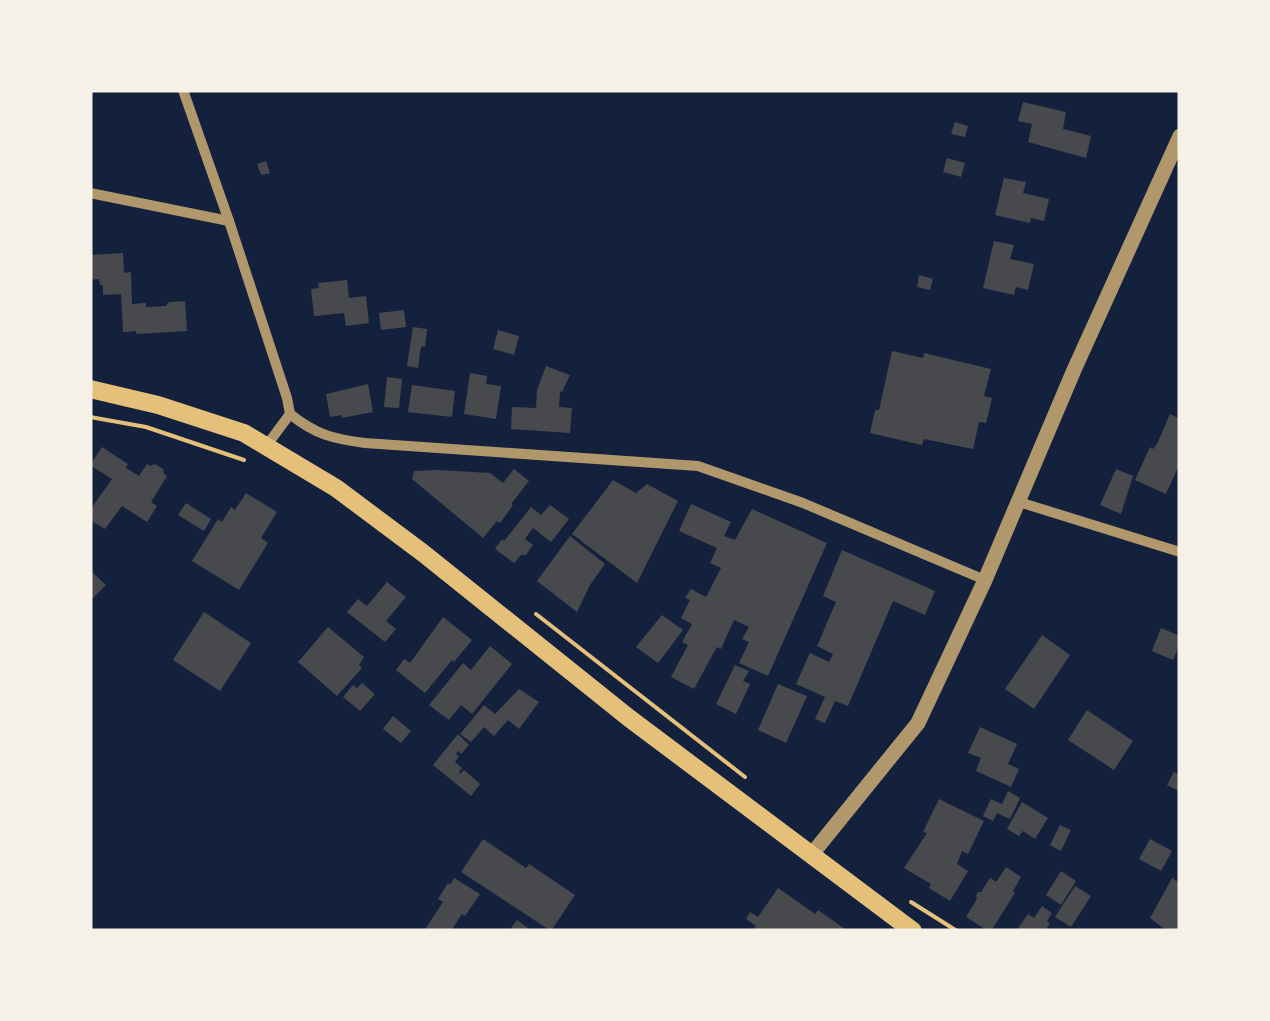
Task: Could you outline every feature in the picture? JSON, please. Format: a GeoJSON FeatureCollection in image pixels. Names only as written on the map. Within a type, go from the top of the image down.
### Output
{"type":"FeatureCollection","features":[{"type":"Feature","properties":{"kind":"main road"},"geometry":{"type":"LineString","coordinates":[[90,389],[244,432],[336,488],[629,718],[914,931]]}},
{"type":"Feature","properties":{"kind":"street"},"geometry":{"type":"LineString","coordinates":[[184,90],[290,414],[308,429],[366,443],[698,466],[803,504],[985,580]]}},
{"type":"Feature","properties":{"kind":"street"},"geometry":{"type":"LineString","coordinates":[[812,854],[918,722],[1020,502],[1074,370],[1180,136]]}},
{"type":"Feature","properties":{"kind":"street"},"geometry":{"type":"LineString","coordinates":[[90,194],[230,221]]}},
{"type":"Feature","properties":{"kind":"street"},"geometry":{"type":"LineString","coordinates":[[267,445],[290,414]]}},
{"type":"Feature","properties":{"kind":"street"},"geometry":{"type":"LineString","coordinates":[[1020,502],[1180,552]]}},
{"type":"Feature","properties":{"kind":"path"},"geometry":{"type":"LineString","coordinates":[[90,417],[146,427],[256,464]]}},
{"type":"Feature","properties":{"kind":"building"},"geometry":{"type":"Polygon","coordinates":[[[1023,102],[1066,112],[1063,129],[1091,136],[1086,158],[1028,142],[1032,124],[1018,121],[1023,102]]]}},
{"type":"Feature","properties":{"kind":"building"},"geometry":{"type":"Polygon","coordinates":[[[955,122],[968,126],[965,137],[951,134],[955,122]]]}},
{"type":"Feature","properties":{"kind":"building"},"geometry":{"type":"Polygon","coordinates":[[[947,158],[965,163],[961,177],[943,172],[947,158]]]}},
{"type":"Feature","properties":{"kind":"building"},"geometry":{"type":"Polygon","coordinates":[[[266,161],[270,173],[261,175],[257,164],[266,161]]]}},
{"type":"Feature","properties":{"kind":"building"},"geometry":{"type":"Polygon","coordinates":[[[1004,178],[1026,182],[1023,193],[1049,199],[1044,221],[1031,218],[1030,223],[995,215],[1004,178]]]}},
{"type":"Feature","properties":{"kind":"building"},"geometry":{"type":"Polygon","coordinates":[[[994,241],[1014,245],[1010,259],[1034,264],[1028,290],[1016,287],[1014,295],[983,288],[994,241]]]}},
{"type":"Feature","properties":{"kind":"building"},"geometry":{"type":"Polygon","coordinates":[[[123,253],[124,273],[131,272],[132,304],[166,306],[169,302],[185,301],[187,331],[123,332],[121,294],[103,295],[99,279],[90,280],[90,255],[123,253]]]}},
{"type":"Feature","properties":{"kind":"building"},"geometry":{"type":"Polygon","coordinates":[[[919,275],[933,279],[930,290],[917,287],[919,275]]]}},
{"type":"Feature","properties":{"kind":"building"},"geometry":{"type":"Polygon","coordinates":[[[347,280],[349,298],[366,296],[369,323],[346,326],[344,313],[314,316],[311,289],[319,288],[318,283],[347,280]]]}},
{"type":"Feature","properties":{"kind":"building"},"geometry":{"type":"Polygon","coordinates":[[[404,310],[406,327],[381,330],[379,313],[404,310]]]}},
{"type":"Feature","properties":{"kind":"building"},"geometry":{"type":"Polygon","coordinates":[[[413,327],[427,329],[418,368],[407,366],[413,327]]]}},
{"type":"Feature","properties":{"kind":"building"},"geometry":{"type":"Polygon","coordinates":[[[498,330],[519,336],[514,355],[493,349],[498,330]]]}},
{"type":"Feature","properties":{"kind":"building"},"geometry":{"type":"Polygon","coordinates":[[[892,351],[923,358],[924,353],[991,369],[984,396],[992,398],[986,423],[979,422],[973,449],[924,439],[922,445],[870,433],[892,351]]]}},
{"type":"Feature","properties":{"kind":"building"},"geometry":{"type":"Polygon","coordinates":[[[546,366],[570,375],[560,391],[559,407],[572,408],[570,433],[511,429],[512,407],[536,408],[537,390],[546,366]]]}},
{"type":"Feature","properties":{"kind":"building"},"geometry":{"type":"Polygon","coordinates":[[[470,373],[487,376],[486,384],[501,386],[496,419],[464,414],[470,373]]]}},
{"type":"Feature","properties":{"kind":"building"},"geometry":{"type":"Polygon","coordinates":[[[387,377],[402,379],[399,408],[384,407],[387,377]]]}},
{"type":"Feature","properties":{"kind":"building"},"geometry":{"type":"Polygon","coordinates":[[[368,384],[373,412],[330,417],[326,394],[368,384]]]}},
{"type":"Feature","properties":{"kind":"building"},"geometry":{"type":"Polygon","coordinates":[[[412,385],[455,391],[452,417],[408,412],[412,385]]]}},
{"type":"Feature","properties":{"kind":"building"},"geometry":{"type":"Polygon","coordinates":[[[1170,414],[1180,419],[1180,463],[1166,494],[1135,480],[1170,414]]]}},
{"type":"Feature","properties":{"kind":"building"},"geometry":{"type":"Polygon","coordinates":[[[102,447],[139,476],[147,464],[163,469],[167,476],[151,502],[157,506],[147,522],[122,506],[105,529],[90,520],[90,510],[112,479],[90,465],[102,447]]]}},
{"type":"Feature","properties":{"kind":"building"},"geometry":{"type":"Polygon","coordinates":[[[514,469],[529,481],[500,523],[497,521],[483,538],[412,479],[414,471],[439,470],[490,473],[503,483],[514,469]]]}},
{"type":"Feature","properties":{"kind":"building"},"geometry":{"type":"Polygon","coordinates":[[[1116,469],[1133,476],[1121,514],[1100,505],[1116,469]]]}},
{"type":"Feature","properties":{"kind":"building"},"geometry":{"type":"Polygon","coordinates":[[[613,480],[636,493],[647,484],[678,501],[637,583],[572,534],[613,480]]]}},
{"type":"Feature","properties":{"kind":"building"},"geometry":{"type":"Polygon","coordinates":[[[246,493],[277,512],[261,538],[268,543],[239,590],[192,561],[218,519],[222,522],[231,507],[235,510],[246,493]]]}},
{"type":"Feature","properties":{"kind":"building"},"geometry":{"type":"Polygon","coordinates":[[[186,503],[211,519],[204,531],[178,515],[186,503]]]}},
{"type":"Feature","properties":{"kind":"building"},"geometry":{"type":"Polygon","coordinates":[[[691,504],[731,522],[724,536],[735,540],[752,509],[827,543],[768,676],[739,663],[749,642],[742,639],[749,627],[734,620],[721,649],[717,647],[694,689],[671,677],[688,645],[682,642],[692,624],[681,618],[690,600],[685,598],[691,589],[706,597],[721,568],[710,563],[717,548],[679,531],[691,504]]]}},
{"type":"Feature","properties":{"kind":"building"},"geometry":{"type":"Polygon","coordinates":[[[550,505],[569,519],[551,542],[533,528],[525,539],[533,545],[514,563],[495,549],[531,507],[541,515],[550,505]]]}},
{"type":"Feature","properties":{"kind":"building"},"geometry":{"type":"Polygon","coordinates":[[[570,536],[605,564],[577,612],[537,581],[570,536]]]}},
{"type":"Feature","properties":{"kind":"building"},"geometry":{"type":"Polygon","coordinates":[[[842,550],[935,591],[925,615],[893,601],[848,706],[835,701],[825,723],[815,719],[825,697],[796,684],[810,653],[829,662],[833,654],[817,646],[836,602],[823,596],[842,550]]]}},
{"type":"Feature","properties":{"kind":"building"},"geometry":{"type":"Polygon","coordinates":[[[90,570],[106,585],[90,601],[90,570]]]}},
{"type":"Feature","properties":{"kind":"building"},"geometry":{"type":"Polygon","coordinates":[[[387,582],[406,597],[386,621],[396,629],[385,642],[347,612],[358,599],[367,606],[387,582]]]}},
{"type":"Feature","properties":{"kind":"building"},"geometry":{"type":"Polygon","coordinates":[[[204,612],[251,643],[220,691],[173,660],[204,612]]]}},
{"type":"Feature","properties":{"kind":"building"},"geometry":{"type":"Polygon","coordinates":[[[662,615],[683,630],[658,663],[636,647],[662,615]]]}},
{"type":"Feature","properties":{"kind":"building"},"geometry":{"type":"Polygon","coordinates":[[[443,617],[472,640],[425,693],[396,670],[404,659],[410,663],[443,617]]]}},
{"type":"Feature","properties":{"kind":"building"},"geometry":{"type":"Polygon","coordinates":[[[328,627],[364,657],[359,665],[362,668],[337,696],[298,662],[328,627]]]}},
{"type":"Feature","properties":{"kind":"building"},"geometry":{"type":"Polygon","coordinates":[[[1161,628],[1180,636],[1173,660],[1152,651],[1161,628]]]}},
{"type":"Feature","properties":{"kind":"building"},"geometry":{"type":"Polygon","coordinates":[[[1042,635],[1070,655],[1034,709],[1005,689],[1042,635]]]}},
{"type":"Feature","properties":{"kind":"building"},"geometry":{"type":"Polygon","coordinates":[[[490,646],[512,664],[472,714],[461,705],[449,720],[429,705],[463,663],[471,670],[490,646]]]}},
{"type":"Feature","properties":{"kind":"building"},"geometry":{"type":"Polygon","coordinates":[[[735,665],[749,671],[743,681],[750,684],[736,714],[716,704],[735,665]]]}},
{"type":"Feature","properties":{"kind":"building"},"geometry":{"type":"Polygon","coordinates":[[[362,683],[375,694],[360,711],[343,697],[353,685],[357,688],[362,683]]]}},
{"type":"Feature","properties":{"kind":"building"},"geometry":{"type":"Polygon","coordinates":[[[778,684],[807,696],[786,743],[758,730],[778,684]]]}},
{"type":"Feature","properties":{"kind":"building"},"geometry":{"type":"Polygon","coordinates":[[[519,689],[539,702],[519,729],[508,720],[494,736],[484,727],[471,742],[460,734],[484,705],[495,714],[519,689]]]}},
{"type":"Feature","properties":{"kind":"building"},"geometry":{"type":"Polygon","coordinates":[[[1087,710],[1133,741],[1114,770],[1068,740],[1087,710]]]}},
{"type":"Feature","properties":{"kind":"building"},"geometry":{"type":"Polygon","coordinates":[[[393,716],[411,731],[401,743],[383,729],[393,716]]]}},
{"type":"Feature","properties":{"kind":"building"},"geometry":{"type":"Polygon","coordinates":[[[980,727],[1017,744],[1008,764],[1019,769],[1011,787],[976,771],[981,758],[968,753],[980,727]]]}},
{"type":"Feature","properties":{"kind":"building"},"geometry":{"type":"Polygon","coordinates":[[[458,734],[469,745],[456,754],[459,756],[455,762],[462,768],[459,772],[464,770],[480,784],[471,796],[433,765],[458,734]]]}},
{"type":"Feature","properties":{"kind":"building"},"geometry":{"type":"Polygon","coordinates":[[[1174,772],[1180,775],[1180,792],[1167,785],[1174,772]]]}},
{"type":"Feature","properties":{"kind":"building"},"geometry":{"type":"Polygon","coordinates":[[[1008,791],[1020,798],[1010,819],[997,813],[993,821],[983,816],[991,799],[1002,804],[1008,791]]]}},
{"type":"Feature","properties":{"kind":"building"},"geometry":{"type":"Polygon","coordinates":[[[939,799],[984,821],[968,854],[962,851],[957,864],[968,871],[950,901],[904,868],[927,833],[923,832],[939,799]]]}},
{"type":"Feature","properties":{"kind":"building"},"geometry":{"type":"Polygon","coordinates":[[[1022,802],[1048,818],[1035,839],[1023,831],[1019,836],[1007,829],[1022,802]]]}},
{"type":"Feature","properties":{"kind":"building"},"geometry":{"type":"Polygon","coordinates":[[[1060,825],[1071,830],[1061,851],[1050,845],[1060,825]]]}},
{"type":"Feature","properties":{"kind":"building"},"geometry":{"type":"Polygon","coordinates":[[[483,839],[575,895],[551,931],[461,872],[483,839]]]}},
{"type":"Feature","properties":{"kind":"building"},"geometry":{"type":"Polygon","coordinates":[[[1150,839],[1172,851],[1161,871],[1139,859],[1150,839]]]}},
{"type":"Feature","properties":{"kind":"building"},"geometry":{"type":"Polygon","coordinates":[[[1006,867],[1021,877],[1015,893],[988,931],[966,917],[978,892],[990,878],[996,882],[1006,867]]]}},
{"type":"Feature","properties":{"kind":"building"},"geometry":{"type":"Polygon","coordinates":[[[1061,871],[1076,881],[1061,905],[1046,895],[1061,871]]]}},
{"type":"Feature","properties":{"kind":"building"},"geometry":{"type":"Polygon","coordinates":[[[454,878],[480,894],[451,931],[424,931],[443,902],[438,899],[454,878]]]}},
{"type":"Feature","properties":{"kind":"building"},"geometry":{"type":"Polygon","coordinates":[[[1172,878],[1180,883],[1178,931],[1163,928],[1150,918],[1172,878]]]}},
{"type":"Feature","properties":{"kind":"building"},"geometry":{"type":"Polygon","coordinates":[[[1075,886],[1091,896],[1071,927],[1055,917],[1075,886]]]}},
{"type":"Feature","properties":{"kind":"building"},"geometry":{"type":"Polygon","coordinates":[[[778,888],[848,931],[752,931],[756,926],[746,919],[750,912],[758,917],[778,888]]]}},
{"type":"Feature","properties":{"kind":"building"},"geometry":{"type":"Polygon","coordinates":[[[1042,906],[1052,913],[1045,931],[1016,931],[1028,914],[1034,918],[1042,906]]]}},
{"type":"Feature","properties":{"kind":"building"},"geometry":{"type":"Polygon","coordinates":[[[517,920],[532,931],[509,931],[517,920]]]}}]}
